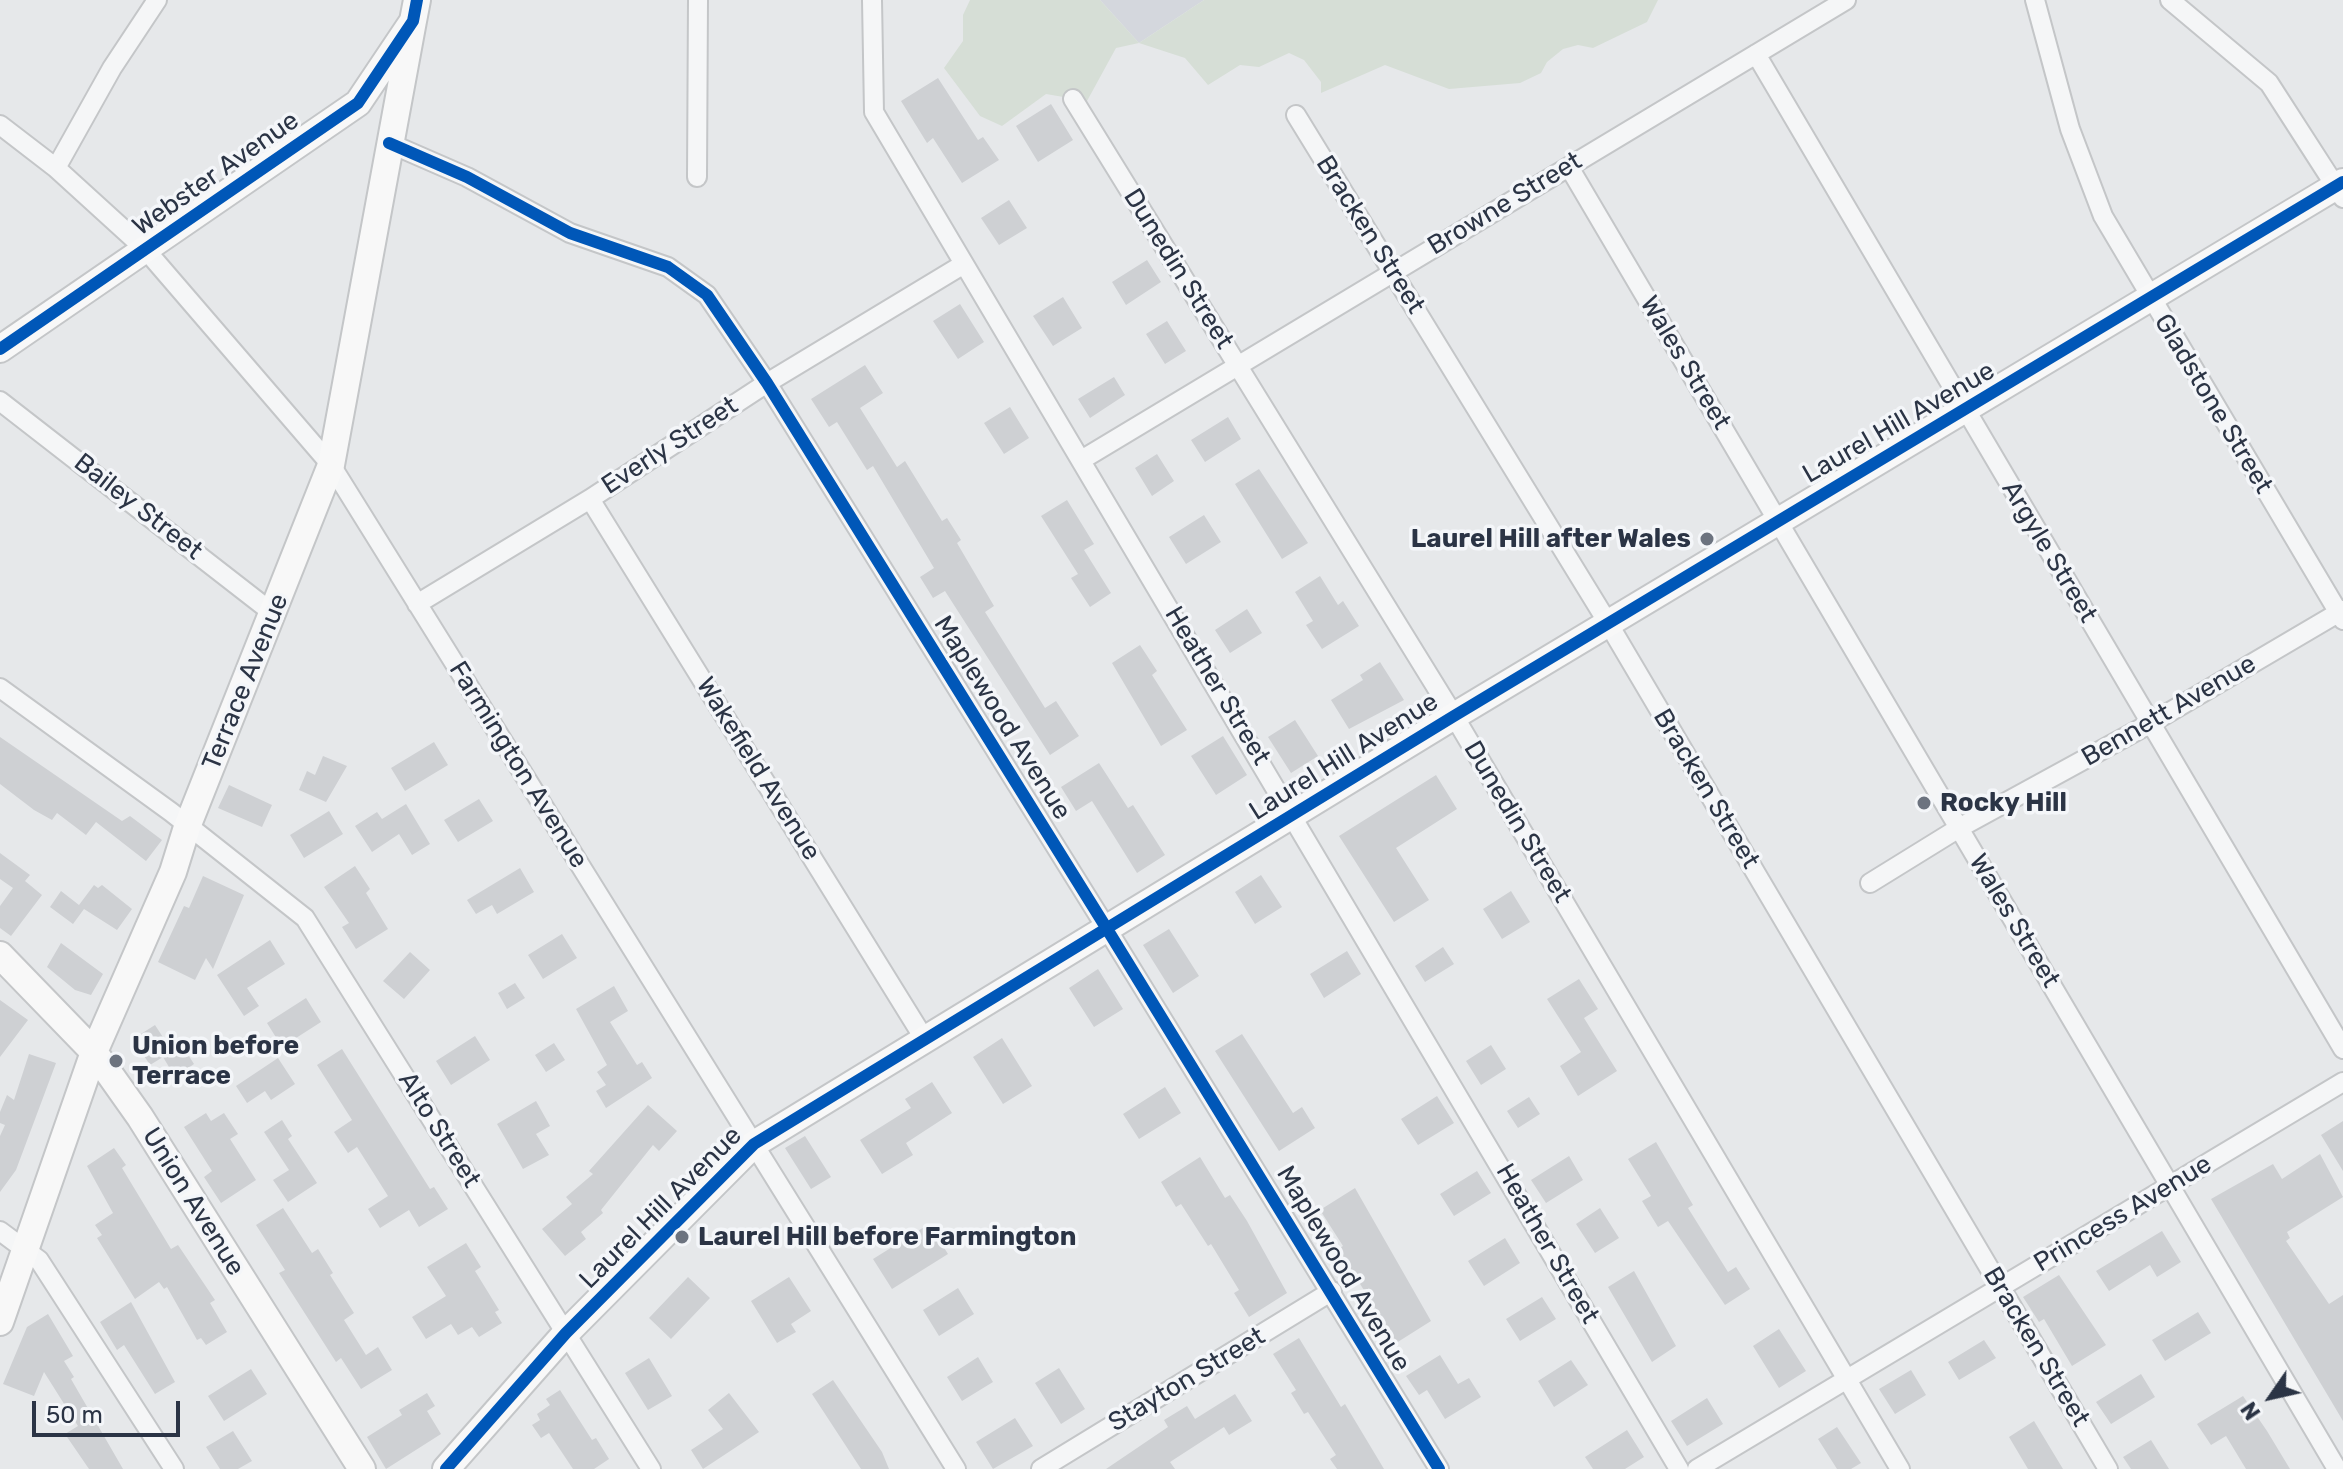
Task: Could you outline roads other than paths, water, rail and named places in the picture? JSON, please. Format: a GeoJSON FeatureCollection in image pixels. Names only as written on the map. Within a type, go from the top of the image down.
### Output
{"type":"FeatureCollection","features":[{"type":"Feature","properties":{"kind":"street"},"geometry":{"type":"LineString","coordinates":[[56,168],[112,68],[157,0]]}},
{"type":"Feature","properties":{"kind":"street"},"geometry":{"type":"LineString","coordinates":[[697,177],[698,0]]}},
{"type":"Feature","properties":{"kind":"street","name":"Heather Street"},"geometry":{"type":"LineString","coordinates":[[872,0],[874,112],[1294,814],[1679,1469]]}},
{"type":"Feature","properties":{"kind":"street","name":"Browne Street"},"geometry":{"type":"LineString","coordinates":[[1083,459],[1846,0]]}},
{"type":"Feature","properties":{"kind":"street","name":"Gladstone Street"},"geometry":{"type":"LineString","coordinates":[[2035,0],[2070,129],[2103,216],[2342,614]]}},
{"type":"Feature","properties":{"kind":"street"},"geometry":{"type":"LineString","coordinates":[[2170,0],[2269,83],[2341,189]]}},
{"type":"Feature","properties":{"kind":"street","name":"Terrace Avenue"},"geometry":{"type":"LineString","coordinates":[[0,1322],[94,1052],[173,872],[187,827],[331,465],[415,10]]}},
{"type":"Feature","properties":{"kind":"street","name":"Webster Avenue"},"geometry":{"type":"LineString","coordinates":[[0,349],[358,103],[415,10]]}},
{"type":"Feature","properties":{"kind":"street","name":"Argyle Street"},"geometry":{"type":"LineString","coordinates":[[1756,54],[2343,1049]]}},
{"type":"Feature","properties":{"kind":"street","name":"Dunedin Street"},"geometry":{"type":"LineString","coordinates":[[1073,99],[1454,716],[1900,1469]]}},
{"type":"Feature","properties":{"kind":"street","name":"Bracken Street"},"geometry":{"type":"LineString","coordinates":[[1296,115],[1608,623],[2108,1469]]}},
{"type":"Feature","properties":{"kind":"street","name":"Farmington Avenue"},"geometry":{"type":"LineString","coordinates":[[0,125],[56,168],[145,249],[331,465],[956,1469]]}},
{"type":"Feature","properties":{"kind":"street","name":"Maplewood Avenue"},"geometry":{"type":"LineString","coordinates":[[389,143],[467,177],[570,233],[668,267],[707,295],[767,383],[1332,1291],[1439,1469]]}},
{"type":"Feature","properties":{"kind":"street","name":"Wales Street"},"geometry":{"type":"LineString","coordinates":[[1569,167],[2337,1469]]}},
{"type":"Feature","properties":{"kind":"street","name":"Laurel Hill Avenue"},"geometry":{"type":"LineString","coordinates":[[446,1469],[566,1333],[754,1144],[1777,520],[2341,189]]}},
{"type":"Feature","properties":{"kind":"street","name":"Everly Street"},"geometry":{"type":"LineString","coordinates":[[417,604],[590,499],[767,383],[964,264]]}},
{"type":"Feature","properties":{"kind":"street","name":"Bailey Street"},"geometry":{"type":"LineString","coordinates":[[0,401],[274,614]]}},
{"type":"Feature","properties":{"kind":"street","name":"Wakefield Avenue"},"geometry":{"type":"LineString","coordinates":[[590,499],[925,1040]]}},
{"type":"Feature","properties":{"kind":"street","name":"Bennett Avenue"},"geometry":{"type":"LineString","coordinates":[[1870,883],[1959,828],[2342,614]]}},
{"type":"Feature","properties":{"kind":"street","name":"Alto Street"},"geometry":{"type":"LineString","coordinates":[[0,688],[305,918],[651,1469]]}},
{"type":"Feature","properties":{"kind":"street","name":"Union Avenue"},"geometry":{"type":"LineString","coordinates":[[0,955],[94,1052],[140,1117],[362,1469]]}},
{"type":"Feature","properties":{"kind":"street","name":"Princess Avenue"},"geometry":{"type":"LineString","coordinates":[[1697,1469],[2343,1082]]}},
{"type":"Feature","properties":{"kind":"street"},"geometry":{"type":"LineString","coordinates":[[0,1231],[39,1260],[174,1469]]}},
{"type":"Feature","properties":{"kind":"street","name":"Stayton Street"},"geometry":{"type":"LineString","coordinates":[[1041,1469],[1332,1291]]}},
{"type":"Feature","properties":{"kind":"place","name":"Laurel Hill after Wales"},"geometry":{"type":"Point","coordinates":[1707,539]}},
{"type":"Feature","properties":{"kind":"place","name":"Rocky Hill"},"geometry":{"type":"Point","coordinates":[1924,803]}},
{"type":"Feature","properties":{"kind":"place","name":"Union before Terrace"},"geometry":{"type":"Point","coordinates":[116,1061]}},
{"type":"Feature","properties":{"kind":"place","name":"Laurel Hill before Farmington"},"geometry":{"type":"Point","coordinates":[682,1237]}}]}
